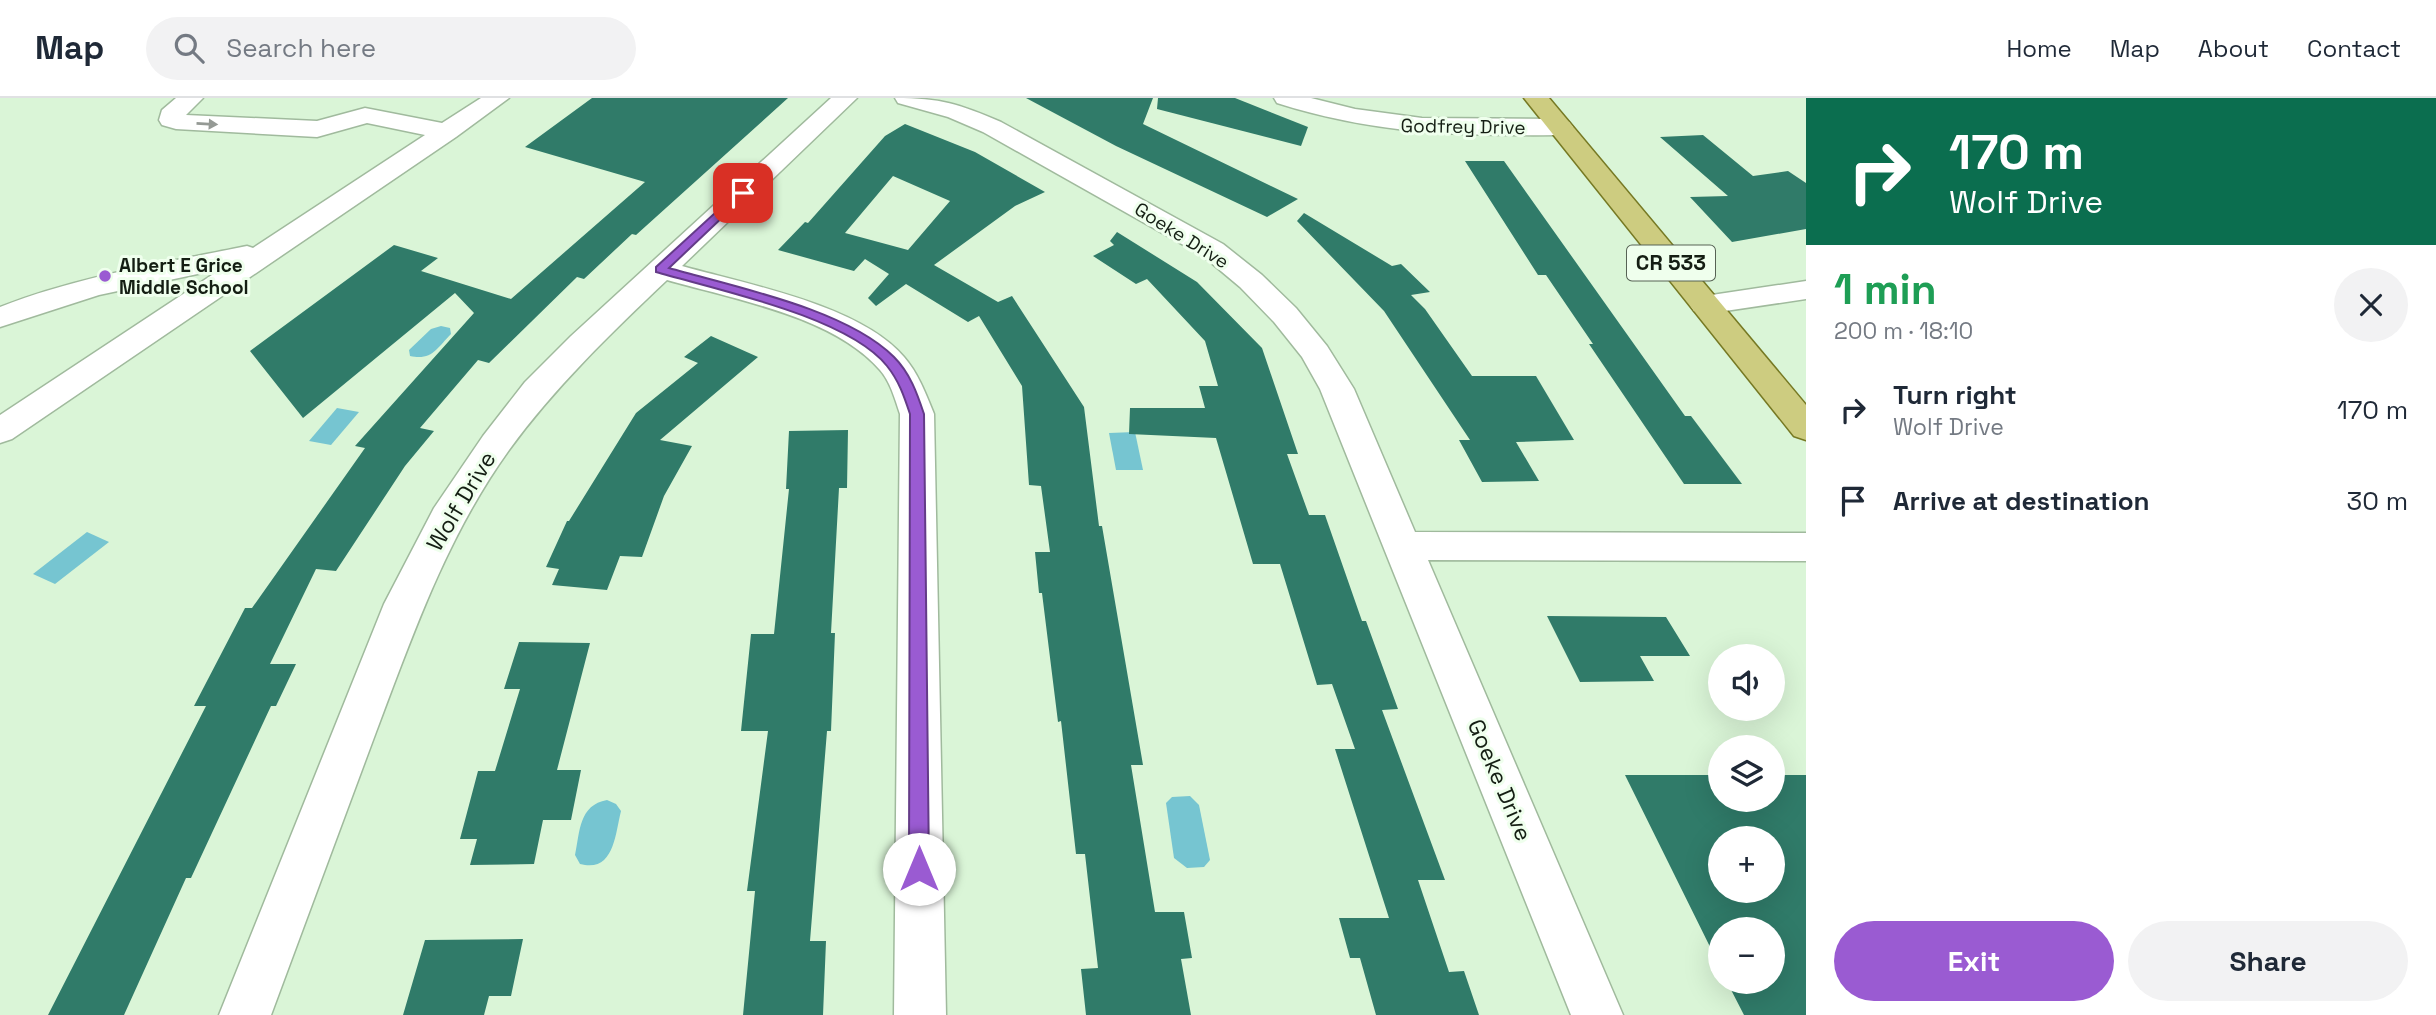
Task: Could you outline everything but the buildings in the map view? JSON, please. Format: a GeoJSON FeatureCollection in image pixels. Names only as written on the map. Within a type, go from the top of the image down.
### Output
{"type":"FeatureCollection","features":[{"type":"Feature","properties":{"kind":"main road","name":"CR 533"},"geometry":{"type":"LineString","coordinates":[[1536,98],[1806,428]]}},
{"type":"Feature","properties":{"kind":"street"},"geometry":{"type":"LineString","coordinates":[[191,98],[171,116],[171,120],[317,130],[342,124],[358,106],[447,132]]}},
{"type":"Feature","properties":{"kind":"street"},"geometry":{"type":"LineString","coordinates":[[0,431],[498,98]]}},
{"type":"Feature","properties":{"kind":"street","name":"Wolf Drive"},"geometry":{"type":"LineString","coordinates":[[245,1015],[404,604],[447,518],[495,444],[537,390],[582,343],[845,98]]}},
{"type":"Feature","properties":{"kind":"street","name":"Goeke Drive"},"geometry":{"type":"LineString","coordinates":[[907,98],[957,112],[992,127],[1195,238],[1251,281],[1286,315],[1337,389],[1597,1015]]}},
{"type":"Feature","properties":{"kind":"street","name":"Godfrey Drive"},"geometry":{"type":"LineString","coordinates":[[1286,98],[1358,119],[1398,125],[1447,129],[1560,127]]}},
{"type":"Feature","properties":{"kind":"street"},"geometry":{"type":"LineString","coordinates":[[0,318],[74,294],[266,251]]}},
{"type":"Feature","properties":{"kind":"street"},"geometry":{"type":"LineString","coordinates":[[661,269],[836,323],[873,346],[890,361],[907,385],[917,414],[920,1015]]}},
{"type":"Feature","properties":{"kind":"street"},"geometry":{"type":"LineString","coordinates":[[1705,305],[1806,290]]}},
{"type":"Feature","properties":{"kind":"street"},"geometry":{"type":"LineString","coordinates":[[1403,546],[1806,547]]}},
{"type":"Feature","properties":{"kind":"water"},"geometry":{"type":"Polygon","coordinates":[[[441,326],[450,328],[451,334],[438,348],[424,357],[410,356],[409,350],[431,329],[441,326]]]}},
{"type":"Feature","properties":{"kind":"water"},"geometry":{"type":"Polygon","coordinates":[[[337,408],[359,412],[331,445],[309,441],[337,408]]]}},
{"type":"Feature","properties":{"kind":"water"},"geometry":{"type":"Polygon","coordinates":[[[1135,432],[1143,470],[1116,470],[1109,433],[1135,432]]]}},
{"type":"Feature","properties":{"kind":"water"},"geometry":{"type":"Polygon","coordinates":[[[87,532],[109,542],[55,584],[33,574],[87,532]]]}},
{"type":"Feature","properties":{"kind":"water"},"geometry":{"type":"Polygon","coordinates":[[[1190,796],[1199,805],[1210,860],[1204,867],[1187,868],[1174,858],[1166,803],[1172,797],[1190,796]]]}},
{"type":"Feature","properties":{"kind":"water"},"geometry":{"type":"Polygon","coordinates":[[[607,800],[616,804],[621,811],[611,850],[600,863],[580,864],[575,855],[582,820],[591,807],[607,800]]]}},
{"type":"Feature","properties":{"kind":"place","name":"Albert E Grice Middle School"},"geometry":{"type":"Point","coordinates":[105,276]}},
{"type":"Feature","properties":{"kind":"route"},"geometry":{"type":"LineString","coordinates":[[743,193],[661,269],[836,323],[864,339],[890,361],[907,385],[917,414],[919,869]]}}]}
